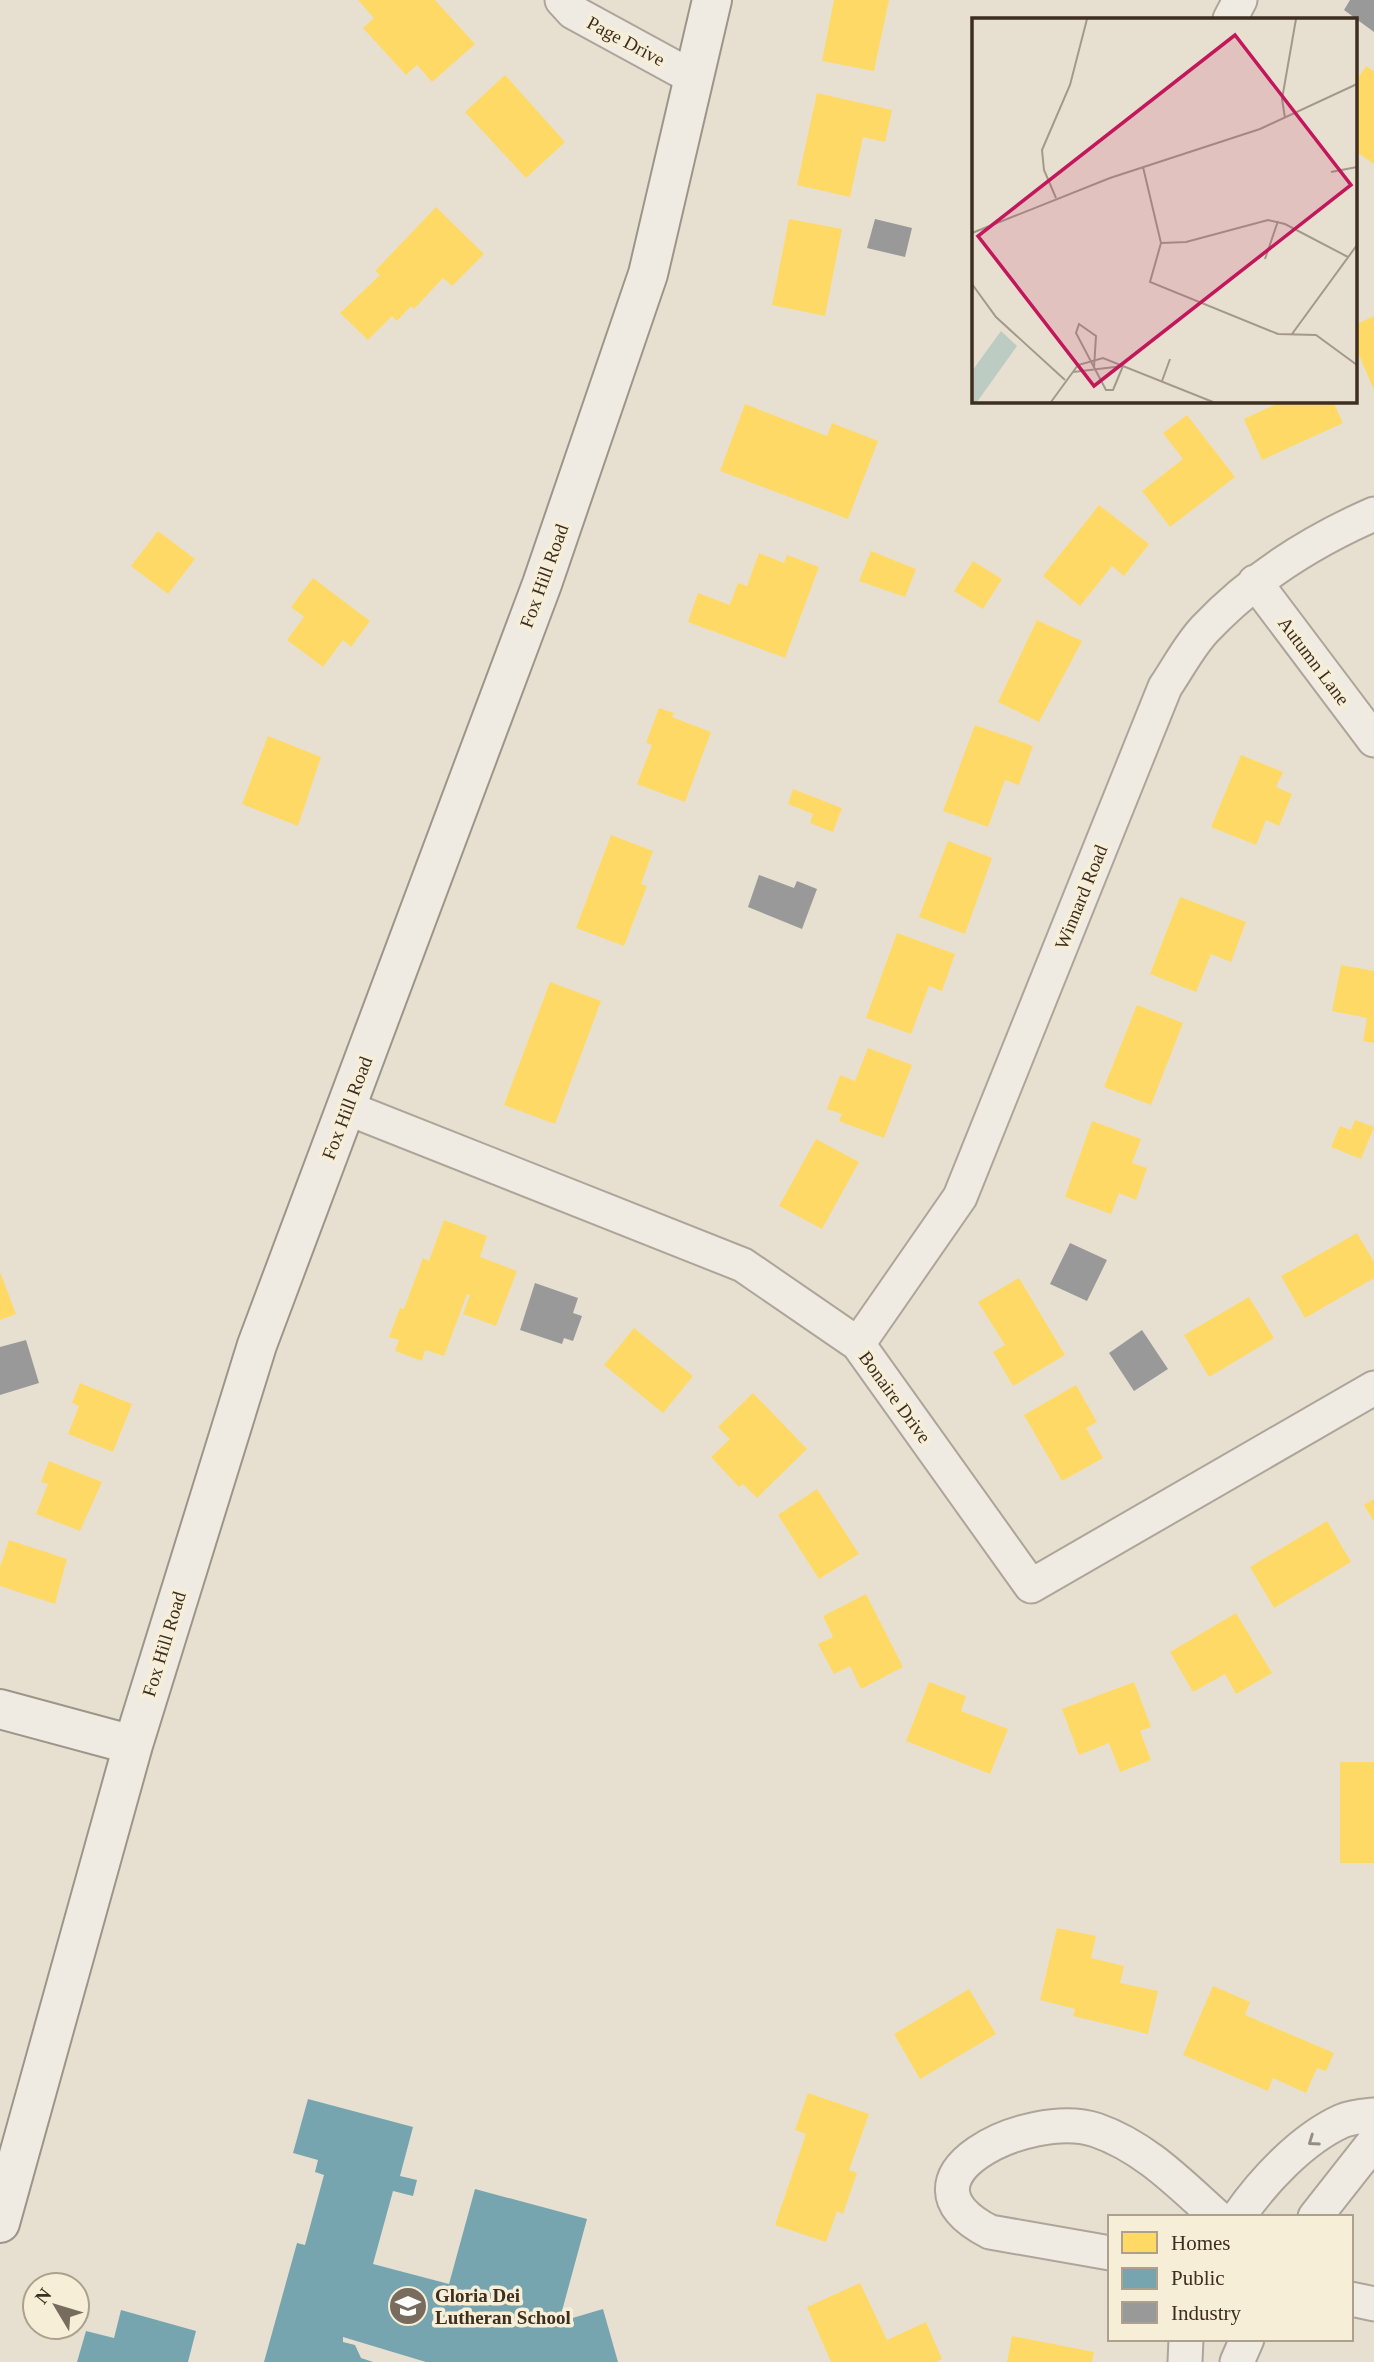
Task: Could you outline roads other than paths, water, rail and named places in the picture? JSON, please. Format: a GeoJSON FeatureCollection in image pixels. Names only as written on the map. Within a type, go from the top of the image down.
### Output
{"type":"FeatureCollection","features":[{"type":"Feature","properties":{"kind":"main road","name":"Fox Hill Road"},"geometry":{"type":"LineString","coordinates":[[0,2223],[132,1745],[257,1345],[542,584],[648,274],[712,0]]}},
{"type":"Feature","properties":{"kind":"main road"},"geometry":{"type":"LineString","coordinates":[[0,1709],[132,1745]]}},
{"type":"Feature","properties":{"kind":"street","name":"Page Drive"},"geometry":{"type":"LineString","coordinates":[[562,0],[573,12],[694,78]]}},
{"type":"Feature","properties":{"kind":"street"},"geometry":{"type":"LineString","coordinates":[[1231,18],[1240,0]]}},
{"type":"Feature","properties":{"kind":"street","name":"Winnard Road"},"geometry":{"type":"LineString","coordinates":[[858,1344],[960,1197],[1165,687],[1203,631],[1255,582],[1301,550],[1374,514]]}},
{"type":"Feature","properties":{"kind":"street","name":"Autumn Lane"},"geometry":{"type":"LineString","coordinates":[[1255,582],[1374,740]]}},
{"type":"Feature","properties":{"kind":"street","name":"Bonaire Drive"},"geometry":{"type":"LineString","coordinates":[[347,1108],[743,1265],[858,1344],[1031,1587],[1374,1388]]}},
{"type":"Feature","properties":{"kind":"street"},"geometry":{"type":"LineString","coordinates":[[1239,2215],[1258,2188],[1290,2157],[1342,2120],[1374,2115]]}},
{"type":"Feature","properties":{"kind":"street"},"geometry":{"type":"LineString","coordinates":[[1108,2253],[990,2232],[976,2225],[956,2203],[952,2190],[955,2177],[973,2155],[1018,2132],[1040,2126],[1080,2127],[1144,2151],[1215,2215]]}},
{"type":"Feature","properties":{"kind":"street"},"geometry":{"type":"LineString","coordinates":[[1317,2215],[1374,2143]]}},
{"type":"Feature","properties":{"kind":"street"},"geometry":{"type":"LineString","coordinates":[[1353,2300],[1374,2304]]}},
{"type":"Feature","properties":{"kind":"street"},"geometry":{"type":"LineString","coordinates":[[1185,2341],[1185,2362]]}},
{"type":"Feature","properties":{"kind":"street"},"geometry":{"type":"LineString","coordinates":[[1237,2362],[1246,2341]]}},
{"type":"Feature","properties":{"kind":"place","name":"Gloria Dei Lutheran School"},"geometry":{"type":"Point","coordinates":[408,2306]}}]}
